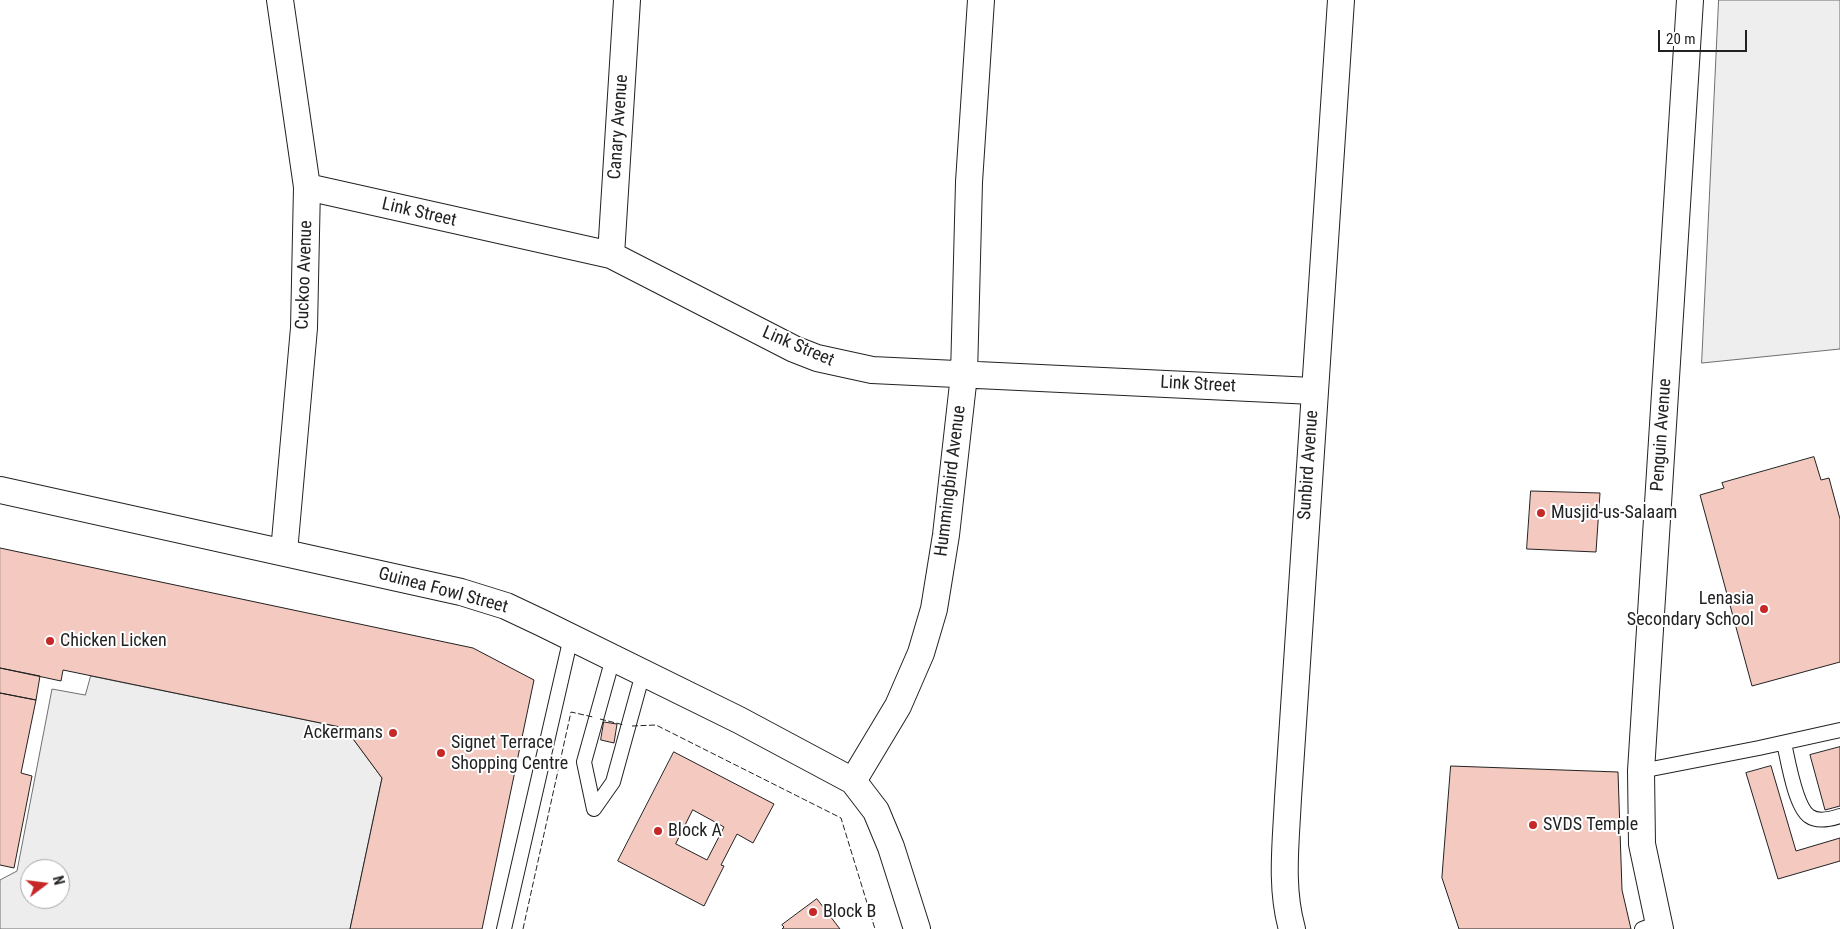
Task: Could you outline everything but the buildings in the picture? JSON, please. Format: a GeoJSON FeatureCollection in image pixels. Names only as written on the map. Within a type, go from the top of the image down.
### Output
{"type":"FeatureCollection","features":[{"type":"Feature","properties":{"kind":"street","name":"Cuckoo Avenue"},"geometry":{"type":"LineString","coordinates":[[280,0],[307,187],[304,328],[284,552]]}},
{"type":"Feature","properties":{"kind":"street","name":"Canary Avenue"},"geometry":{"type":"LineString","coordinates":[[611,255],[627,0]]}},
{"type":"Feature","properties":{"kind":"street","name":"Hummingbird Avenue"},"geometry":{"type":"LineString","coordinates":[[853,781],[898,706],[922,653],[934,609],[946,534],[964,375],[969,182],[981,0]]}},
{"type":"Feature","properties":{"kind":"street","name":"Sunbird Avenue"},"geometry":{"type":"LineString","coordinates":[[1292,929],[1286,910],[1285,870],[1313,391],[1324,274],[1341,0]]}},
{"type":"Feature","properties":{"kind":"street","name":"Penguin Avenue"},"geometry":{"type":"LineString","coordinates":[[1653,927],[1642,844],[1641,770],[1690,0]]}},
{"type":"Feature","properties":{"kind":"street","name":"Link Street"},"geometry":{"type":"LineString","coordinates":[[307,187],[611,255],[794,349],[817,358],[872,370],[1313,391]]}},
{"type":"Feature","properties":{"kind":"street","name":"Guinea Fowl Street"},"geometry":{"type":"LineString","coordinates":[[0,490],[461,592],[506,606],[739,720],[853,781]]}},
{"type":"Feature","properties":{"kind":"street"},"geometry":{"type":"LineString","coordinates":[[853,781],[876,811],[888,838],[917,929]]}},
{"type":"Feature","properties":{"kind":"lane"},"geometry":{"type":"LineString","coordinates":[[504,929],[570,637]]}},
{"type":"Feature","properties":{"kind":"lane"},"geometry":{"type":"LineString","coordinates":[[613,658],[584,762],[594,809],[613,782],[643,673]]}},
{"type":"Feature","properties":{"kind":"lane"},"geometry":{"type":"LineString","coordinates":[[1641,770],[1784,743],[1840,730]]}},
{"type":"Feature","properties":{"kind":"lane"},"geometry":{"type":"LineString","coordinates":[[1784,743],[1801,805],[1810,817],[1821,819],[1840,816]]}},
{"type":"Feature","properties":{"kind":"shaded area"},"geometry":{"type":"Polygon","coordinates":[[[1719,0],[1840,0],[1840,349],[1702,363],[1719,0]]]}},
{"type":"Feature","properties":{"kind":"shaded area"},"geometry":{"type":"Polygon","coordinates":[[[91,676],[345,728],[382,778],[350,929],[0,929],[0,880],[17,871],[52,689],[85,695],[91,676]]]}},
{"type":"Feature","properties":{"kind":"fence"},"geometry":{"type":"LineString","coordinates":[[523,929],[571,712],[593,717]]}},
{"type":"Feature","properties":{"kind":"fence"},"geometry":{"type":"LineString","coordinates":[[600,719],[624,725]]}},
{"type":"Feature","properties":{"kind":"fence"},"geometry":{"type":"LineString","coordinates":[[632,726],[656,725],[841,818],[875,929]]}},
{"type":"Feature","properties":{"kind":"place","name":"Musjid-us-Salaam"},"geometry":{"type":"Point","coordinates":[1541,513]}},
{"type":"Feature","properties":{"kind":"place","name":"Lenasia Secondary School"},"geometry":{"type":"Point","coordinates":[1764,609]}},
{"type":"Feature","properties":{"kind":"place","name":"Chicken Licken"},"geometry":{"type":"Point","coordinates":[50,641]}},
{"type":"Feature","properties":{"kind":"place","name":"Ackermans"},"geometry":{"type":"Point","coordinates":[393,733]}},
{"type":"Feature","properties":{"kind":"place","name":"Signet Terrace Shopping Centre"},"geometry":{"type":"Point","coordinates":[441,753]}},
{"type":"Feature","properties":{"kind":"place","name":"SVDS Temple"},"geometry":{"type":"Point","coordinates":[1533,825]}},
{"type":"Feature","properties":{"kind":"place","name":"Block A"},"geometry":{"type":"Point","coordinates":[658,831]}},
{"type":"Feature","properties":{"kind":"place","name":"Block B"},"geometry":{"type":"Point","coordinates":[813,912]}}]}
